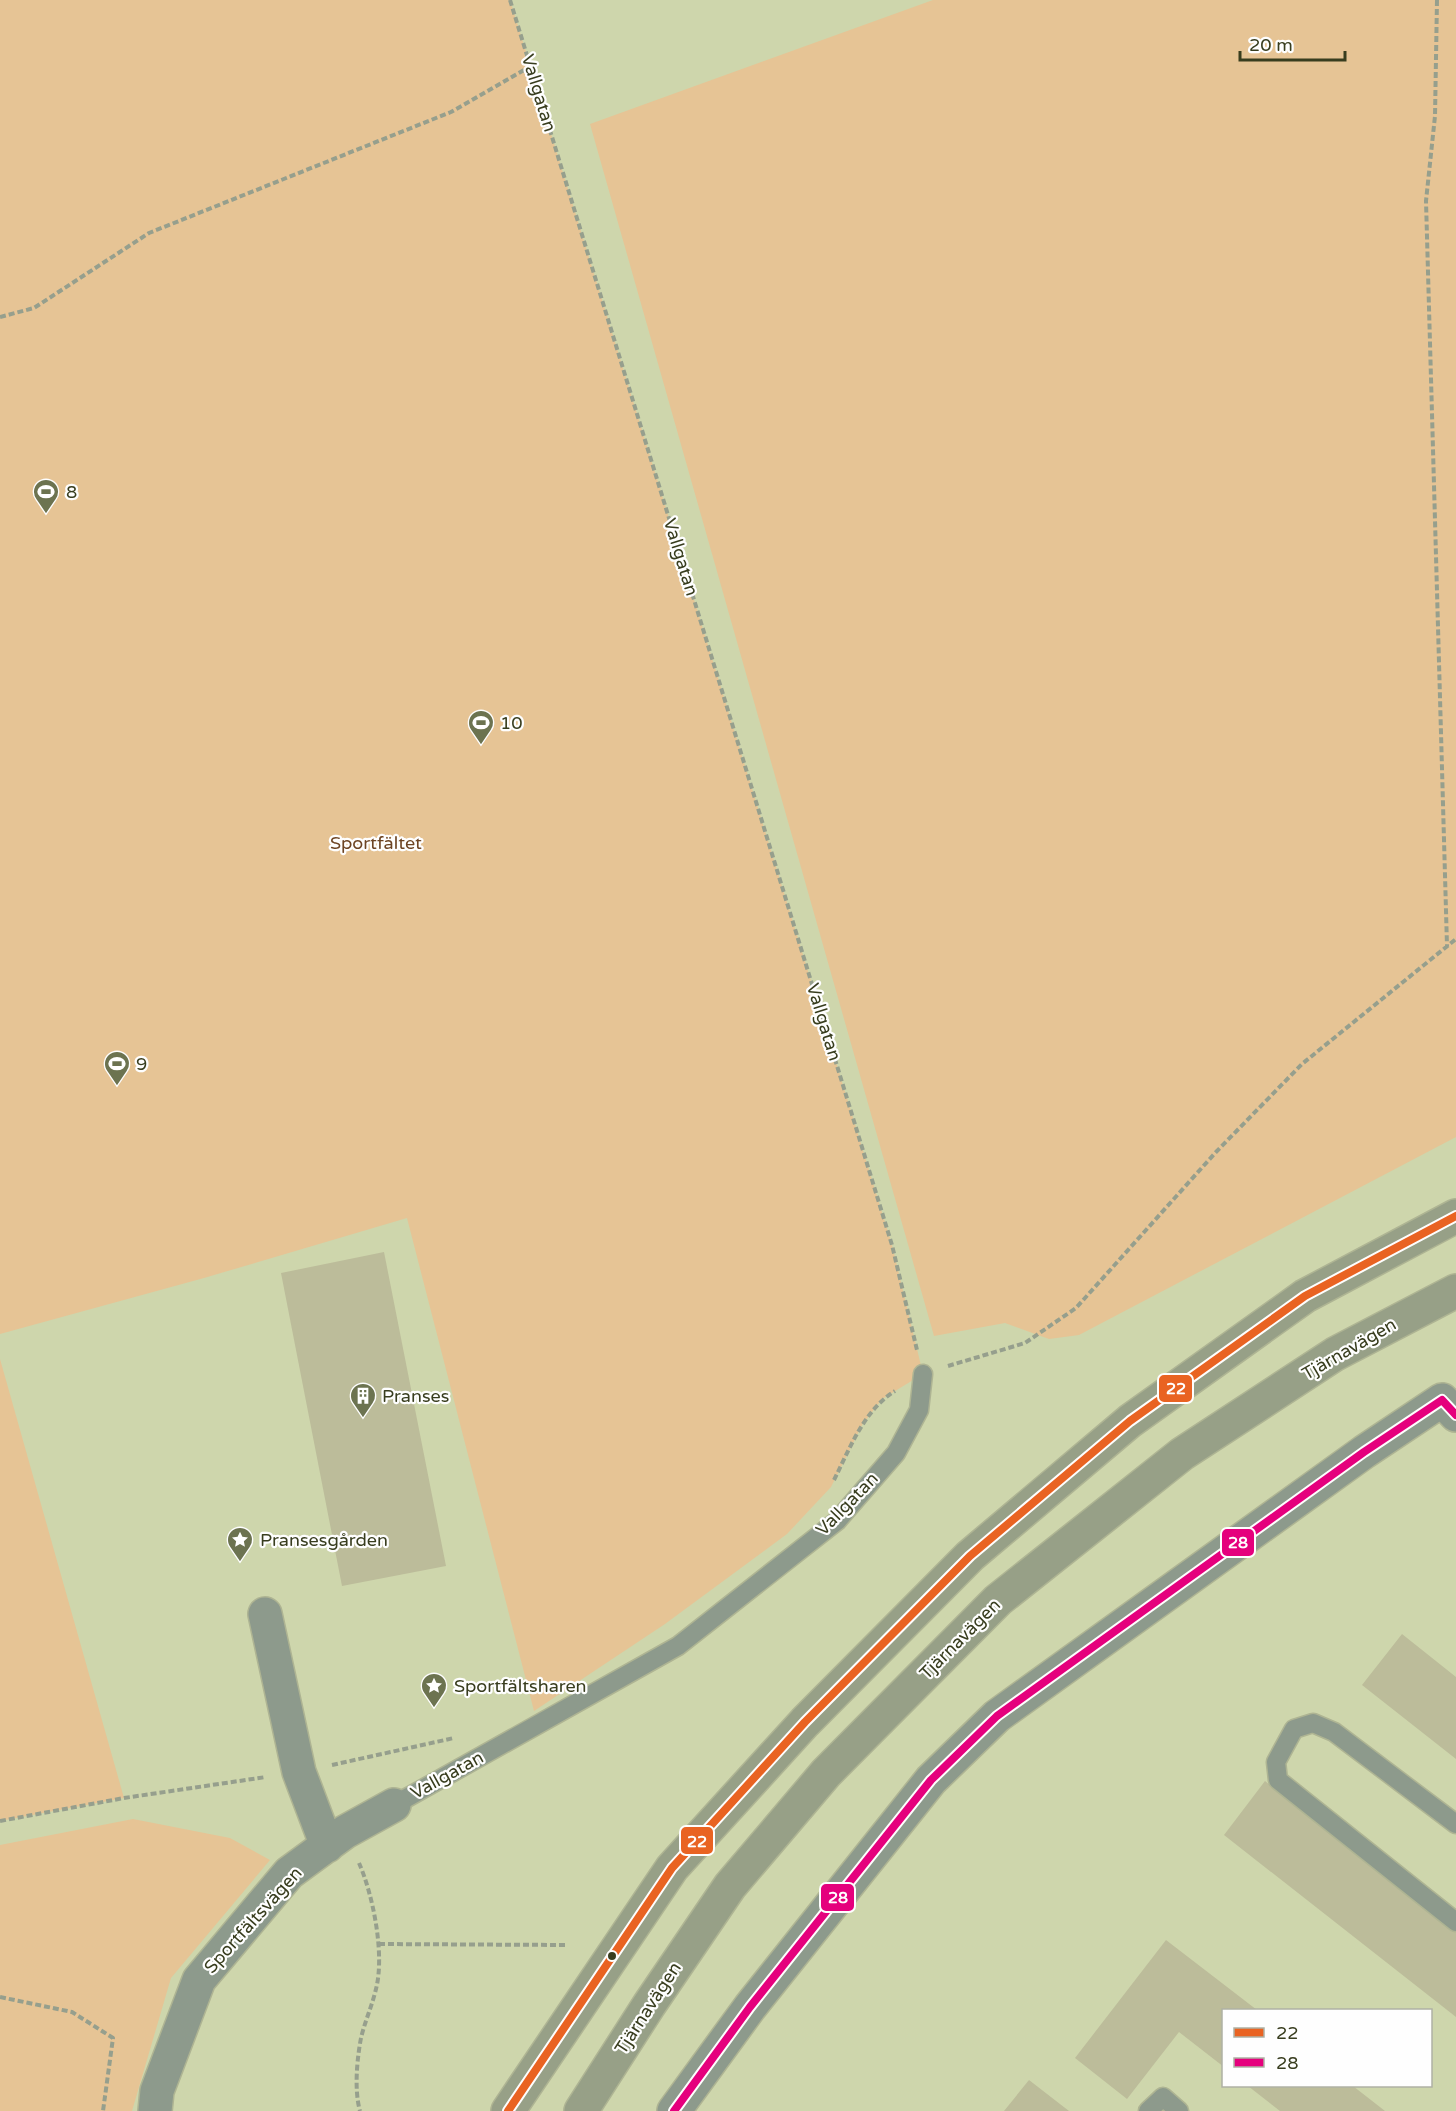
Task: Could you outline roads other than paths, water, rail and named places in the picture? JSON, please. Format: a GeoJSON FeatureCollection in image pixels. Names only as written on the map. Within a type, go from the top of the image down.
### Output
{"type":"FeatureCollection","features":[{"type":"Feature","properties":{"kind":"highway"},"geometry":{"type":"LineString","coordinates":[[508,2111],[672,1868],[805,1722],[970,1556],[1130,1421],[1305,1296],[1456,1216]]}},
{"type":"Feature","properties":{"kind":"highway","name":"Tjärnavägen"},"geometry":{"type":"LineString","coordinates":[[581,2111],[649,2005],[730,1886],[826,1773],[998,1600],[1182,1454],[1335,1354],[1456,1291]]}},
{"type":"Feature","properties":{"kind":"street"},"geometry":{"type":"LineString","coordinates":[[674,2111],[750,2007],[931,1780],[997,1716],[1364,1452],[1451,1402]]}},
{"type":"Feature","properties":{"kind":"street"},"geometry":{"type":"LineString","coordinates":[[265,1614],[299,1772],[336,1839]]}},
{"type":"Feature","properties":{"kind":"street","name":"Sportfältsvägen"},"geometry":{"type":"LineString","coordinates":[[155,2111],[157,2091],[199,1980],[289,1873],[336,1839],[394,1805]]}},
{"type":"Feature","properties":{"kind":"lane","name":"Vallgatan"},"geometry":{"type":"LineString","coordinates":[[394,1805],[678,1646],[837,1521],[896,1453],[918,1410],[923,1374]]}},
{"type":"Feature","properties":{"kind":"lane"},"geometry":{"type":"LineString","coordinates":[[1456,1824],[1334,1732],[1312,1724],[1294,1730],[1276,1762],[1278,1780],[1456,1922]]}},
{"type":"Feature","properties":{"kind":"lane"},"geometry":{"type":"LineString","coordinates":[[1148,2111],[1163,2097],[1179,2111]]}},
{"type":"Feature","properties":{"kind":"place","name":"8"},"geometry":{"type":"Point","coordinates":[46,515]}},
{"type":"Feature","properties":{"kind":"place","name":"10"},"geometry":{"type":"Point","coordinates":[481,746]}},
{"type":"Feature","properties":{"kind":"place","name":"9"},"geometry":{"type":"Point","coordinates":[117,1087]}},
{"type":"Feature","properties":{"kind":"place","name":"Pranses"},"geometry":{"type":"Point","coordinates":[363,1419]}},
{"type":"Feature","properties":{"kind":"place","name":"Pransesgården"},"geometry":{"type":"Point","coordinates":[240,1563]}},
{"type":"Feature","properties":{"kind":"place","name":"Sportfältsharen"},"geometry":{"type":"Point","coordinates":[434,1709]}},
{"type":"Feature","properties":{"kind":"park label","name":"Sportfältet"},"geometry":{"type":"Point","coordinates":[376,843]}}]}
